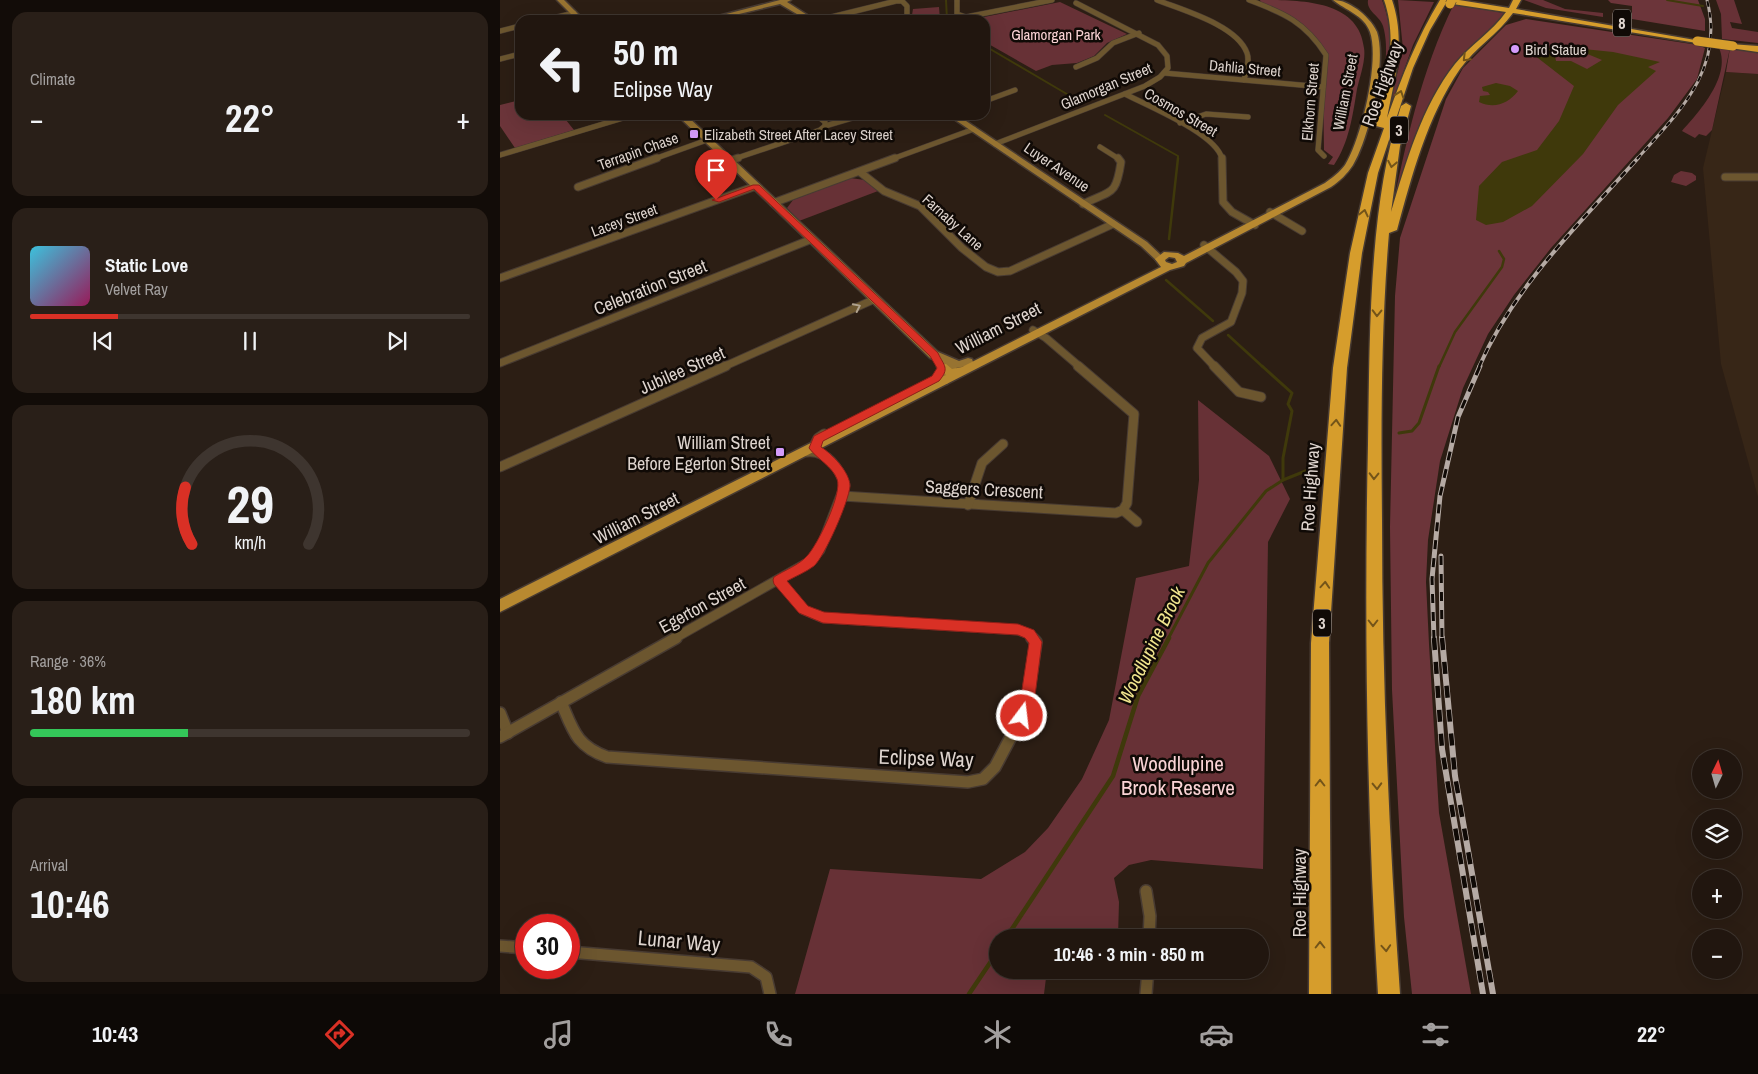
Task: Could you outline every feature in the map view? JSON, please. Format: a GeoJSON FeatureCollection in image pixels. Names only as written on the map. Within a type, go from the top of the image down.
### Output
{"type":"FeatureCollection","features":[{"type":"Feature","properties":{"kind":"highway"},"geometry":{"type":"LineString","coordinates":[[1388,0],[1394,16]]}},
{"type":"Feature","properties":{"kind":"highway"},"geometry":{"type":"LineString","coordinates":[[1373,173],[1395,61],[1396,34],[1394,16],[1396,0]]}},
{"type":"Feature","properties":{"kind":"highway","name":"8"},"geometry":{"type":"LineString","coordinates":[[1499,0],[1521,1],[1544,10],[1697,39],[1758,48]]}},
{"type":"Feature","properties":{"kind":"highway","name":"8"},"geometry":{"type":"LineString","coordinates":[[1446,1],[1511,10],[1544,10]]}},
{"type":"Feature","properties":{"kind":"highway","name":"Roe Highway"},"geometry":{"type":"LineString","coordinates":[[1320,994],[1320,643],[1340,368],[1356,253],[1373,173],[1408,68],[1446,1]]}},
{"type":"Feature","properties":{"kind":"highway","name":"Roe Highway"},"geometry":{"type":"LineString","coordinates":[[1389,994],[1382,888],[1374,652],[1376,367],[1380,265],[1390,178],[1404,111],[1427,46],[1446,1]]}},
{"type":"Feature","properties":{"kind":"highway"},"geometry":{"type":"LineString","coordinates":[[1380,265],[1407,175],[1433,110],[1446,85],[1462,61],[1521,1]]}},
{"type":"Feature","properties":{"kind":"highway"},"geometry":{"type":"LineString","coordinates":[[1503,21],[1544,10]]}},
{"type":"Feature","properties":{"kind":"main road","name":"William Street"},"geometry":{"type":"LineString","coordinates":[[1272,214],[1298,199],[1333,174],[1348,152],[1361,112],[1368,75],[1369,37],[1357,17],[1328,0]]}},
{"type":"Feature","properties":{"kind":"main road","name":"William Street"},"geometry":{"type":"LineString","coordinates":[[1162,262],[1178,265],[1203,248],[1322,190],[1340,176],[1355,153],[1368,112],[1374,75],[1375,38],[1362,17],[1336,0]]}},
{"type":"Feature","properties":{"kind":"main road","name":"William Street"},"geometry":{"type":"LineString","coordinates":[[500,599],[706,496],[741,476],[830,434],[946,372],[1005,350],[1162,262],[1172,254],[1203,248]]}},
{"type":"Feature","properties":{"kind":"main road"},"geometry":{"type":"LineString","coordinates":[[1172,254],[1180,258],[1182,262]]}},
{"type":"Feature","properties":{"kind":"main road","name":"William Street"},"geometry":{"type":"LineString","coordinates":[[968,362],[1036,331]]}},
{"type":"Feature","properties":{"kind":"main road","name":"William Street"},"geometry":{"type":"LineString","coordinates":[[741,476],[818,450],[830,434]]}},
{"type":"Feature","properties":{"kind":"main road","name":"William Street"},"geometry":{"type":"LineString","coordinates":[[500,606],[798,455],[818,450]]}},
{"type":"Feature","properties":{"kind":"street"},"geometry":{"type":"LineString","coordinates":[[560,0],[574,13]]}},
{"type":"Feature","properties":{"kind":"street"},"geometry":{"type":"LineString","coordinates":[[957,0],[958,14],[961,15]]}},
{"type":"Feature","properties":{"kind":"street"},"geometry":{"type":"LineString","coordinates":[[976,15],[1052,0]]}},
{"type":"Feature","properties":{"kind":"street"},"geometry":{"type":"LineString","coordinates":[[1157,0],[1216,23],[1238,40],[1248,55],[1244,80]]}},
{"type":"Feature","properties":{"kind":"street","name":"Elkhorn Street"},"geometry":{"type":"LineString","coordinates":[[1249,0],[1273,9],[1311,32],[1321,46],[1327,60],[1318,150],[1324,156]]}},
{"type":"Feature","properties":{"kind":"street"},"geometry":{"type":"LineString","coordinates":[[725,15],[782,1],[804,15]]}},
{"type":"Feature","properties":{"kind":"street"},"geometry":{"type":"LineString","coordinates":[[839,15],[896,1],[905,3],[907,15]]}},
{"type":"Feature","properties":{"kind":"street","name":"Glamorgan Street"},"geometry":{"type":"LineString","coordinates":[[995,144],[1154,82],[1164,74],[1169,63],[1164,51],[1139,33],[1076,3]]}},
{"type":"Feature","properties":{"kind":"street"},"geometry":{"type":"LineString","coordinates":[[566,15],[574,13]]}},
{"type":"Feature","properties":{"kind":"street"},"geometry":{"type":"LineString","coordinates":[[500,31],[515,27]]}},
{"type":"Feature","properties":{"kind":"street"},"geometry":{"type":"LineString","coordinates":[[1076,67],[1097,58],[1113,43],[1139,33]]}},
{"type":"Feature","properties":{"kind":"street"},"geometry":{"type":"LineString","coordinates":[[500,59],[515,55]]}},
{"type":"Feature","properties":{"kind":"street","name":"Dahlia Street"},"geometry":{"type":"LineString","coordinates":[[1164,74],[1323,87]]}},
{"type":"Feature","properties":{"kind":"street"},"geometry":{"type":"LineString","coordinates":[[990,99],[1015,90]]}},
{"type":"Feature","properties":{"kind":"street","name":"Cosmos Street"},"geometry":{"type":"LineString","coordinates":[[1125,94],[1180,123],[1205,138],[1220,151],[1222,199],[1225,206],[1250,225]]}},
{"type":"Feature","properties":{"kind":"street"},"geometry":{"type":"LineString","coordinates":[[1180,123],[1206,114],[1248,117]]}},
{"type":"Feature","properties":{"kind":"street"},"geometry":{"type":"LineString","coordinates":[[500,156],[617,120]]}},
{"type":"Feature","properties":{"kind":"street"},"geometry":{"type":"LineString","coordinates":[[686,120],[934,355],[936,362],[946,372],[968,362]]}},
{"type":"Feature","properties":{"kind":"street"},"geometry":{"type":"LineString","coordinates":[[822,120],[825,122],[825,126]]}},
{"type":"Feature","properties":{"kind":"street"},"geometry":{"type":"LineString","coordinates":[[729,161],[845,120]]}},
{"type":"Feature","properties":{"kind":"street","name":"Luyer Avenue"},"geometry":{"type":"LineString","coordinates":[[959,120],[1144,244],[1162,262]]}},
{"type":"Feature","properties":{"kind":"street"},"geometry":{"type":"LineString","coordinates":[[773,203],[974,130]]}},
{"type":"Feature","properties":{"kind":"street","name":"Terrapin Chase"},"geometry":{"type":"LineString","coordinates":[[578,187],[707,140]]}},
{"type":"Feature","properties":{"kind":"street"},"geometry":{"type":"LineString","coordinates":[[1083,204],[1113,190],[1118,184],[1121,162],[1100,147]]}},
{"type":"Feature","properties":{"kind":"street","name":"Farnaby Lane"},"geometry":{"type":"LineString","coordinates":[[860,172],[886,192],[921,207],[954,241],[988,269],[998,273],[1010,271],[1113,224]]}},
{"type":"Feature","properties":{"kind":"street"},"geometry":{"type":"LineString","coordinates":[[1725,177],[1758,177]]}},
{"type":"Feature","properties":{"kind":"street","name":"Lacey Street"},"geometry":{"type":"LineString","coordinates":[[500,278],[756,186]]}},
{"type":"Feature","properties":{"kind":"street"},"geometry":{"type":"LineString","coordinates":[[1272,214],[1302,231]]}},
{"type":"Feature","properties":{"kind":"street","name":"Celebration Street"},"geometry":{"type":"LineString","coordinates":[[500,363],[812,239]]}},
{"type":"Feature","properties":{"kind":"street","name":"Luyer Avenue"},"geometry":{"type":"LineString","coordinates":[[1144,244],[1172,254]]}},
{"type":"Feature","properties":{"kind":"street"},"geometry":{"type":"LineString","coordinates":[[1203,248],[1227,264],[1243,281],[1242,293],[1231,322],[1202,338],[1197,348],[1239,392],[1261,397]]}},
{"type":"Feature","properties":{"kind":"street","name":"Jubilee Street"},"geometry":{"type":"LineString","coordinates":[[500,467],[839,317],[875,299]]}},
{"type":"Feature","properties":{"kind":"street"},"geometry":{"type":"LineString","coordinates":[[1036,331],[1134,414],[1126,503],[1123,510],[1137,522]]}},
{"type":"Feature","properties":{"kind":"street"},"geometry":{"type":"LineString","coordinates":[[968,505],[979,465],[986,454],[1002,444]]}},
{"type":"Feature","properties":{"kind":"street","name":"Egerton Street"},"geometry":{"type":"LineString","coordinates":[[504,735],[810,562],[820,550],[845,484],[842,476],[818,450]]}},
{"type":"Feature","properties":{"kind":"street","name":"Saggers Crescent"},"geometry":{"type":"LineString","coordinates":[[842,496],[1116,513],[1123,510]]}},
{"type":"Feature","properties":{"kind":"street","name":"Eclipse Way"},"geometry":{"type":"LineString","coordinates":[[561,702],[580,745],[592,753],[607,757],[968,782],[983,779],[995,767],[1022,716],[1028,696],[1036,642],[1029,634],[1018,630],[823,618],[804,610],[779,580]]}},
{"type":"Feature","properties":{"kind":"street"},"geometry":{"type":"LineString","coordinates":[[500,713],[504,735]]}},
{"type":"Feature","properties":{"kind":"street"},"geometry":{"type":"LineString","coordinates":[[1146,891],[1150,916],[1149,929]]}},
{"type":"Feature","properties":{"kind":"street"},"geometry":{"type":"LineString","coordinates":[[500,946],[515,947]]}},
{"type":"Feature","properties":{"kind":"street","name":"Lunar Way"},"geometry":{"type":"LineString","coordinates":[[580,953],[751,967],[766,977],[770,994]]}},
{"type":"Feature","properties":{"kind":"street"},"geometry":{"type":"LineString","coordinates":[[1146,994],[1147,979]]}},
{"type":"Feature","properties":{"kind":"shaded area"},"geometry":{"type":"Polygon","coordinates":[[[1260,0],[1293,1],[1326,6],[1340,12],[1351,20],[1360,32],[1364,48],[1363,63],[1347,138],[1334,165],[1328,164],[1333,157],[1324,150],[1323,87],[1327,60],[1311,32],[1262,5],[1260,0]]]}},
{"type":"Feature","properties":{"kind":"shaded area"},"geometry":{"type":"Polygon","coordinates":[[[1608,0],[1698,0],[1705,19],[1705,31],[1632,19],[1632,6],[1611,3],[1608,0]]]}},
{"type":"Feature","properties":{"kind":"shaded area"},"geometry":{"type":"Polygon","coordinates":[[[1526,19],[1698,45],[1705,48],[1697,79],[1668,118],[1551,248],[1514,295],[1488,334],[1463,388],[1440,461],[1428,540],[1426,582],[1429,644],[1439,813],[1471,994],[1412,994],[1404,917],[1392,690],[1390,527],[1395,296],[1400,238],[1446,99],[1463,68],[1506,25],[1526,19]]]}},
{"type":"Feature","properties":{"kind":"shaded area"},"geometry":{"type":"Polygon","coordinates":[[[1554,46],[1613,52],[1660,62],[1648,67],[1656,71],[1618,105],[1583,154],[1532,206],[1503,222],[1486,225],[1476,220],[1479,186],[1502,162],[1537,150],[1559,121],[1574,86],[1534,55],[1554,46]],[[1567,50],[1557,53],[1555,56],[1556,61],[1571,61],[1587,69],[1602,60],[1585,53],[1567,50]]]}},
{"type":"Feature","properties":{"kind":"shaded area"},"geometry":{"type":"Polygon","coordinates":[[[1730,48],[1758,51],[1758,74],[1726,72],[1730,48]]]}},
{"type":"Feature","properties":{"kind":"shaded area"},"geometry":{"type":"Polygon","coordinates":[[[1726,72],[1758,74],[1758,497],[1721,364],[1703,168],[1726,72]]]}},
{"type":"Feature","properties":{"kind":"shaded area"},"geometry":{"type":"Polygon","coordinates":[[[1496,83],[1510,86],[1518,91],[1510,99],[1500,104],[1490,105],[1479,102],[1480,96],[1490,95],[1488,92],[1483,91],[1482,87],[1496,83]]]}},
{"type":"Feature","properties":{"kind":"shaded area"},"geometry":{"type":"Polygon","coordinates":[[[515,101],[515,120],[566,120],[574,130],[515,148],[500,126],[500,105],[515,101]]]}},
{"type":"Feature","properties":{"kind":"green space"},"geometry":{"type":"Polygon","coordinates":[[[1368,0],[1382,0],[1389,26],[1389,62],[1382,101],[1386,54],[1385,35],[1381,22],[1369,7],[1368,0]]]}},
{"type":"Feature","properties":{"kind":"green space"},"geometry":{"type":"Polygon","coordinates":[[[1398,0],[1434,2],[1413,45],[1387,117],[1403,49],[1398,0]]]}},
{"type":"Feature","properties":{"kind":"green space"},"geometry":{"type":"Polygon","coordinates":[[[1524,0],[1543,0],[1565,9],[1603,13],[1603,17],[1546,8],[1524,0]]]}},
{"type":"Feature","properties":{"kind":"green space"},"geometry":{"type":"Polygon","coordinates":[[[1716,0],[1734,0],[1742,24],[1730,22],[1732,28],[1758,32],[1758,43],[1722,39],[1721,14],[1716,0]]]}},
{"type":"Feature","properties":{"kind":"green space","name":"Glamorgan Park"},"geometry":{"type":"Polygon","coordinates":[[[1060,2],[1127,34],[1107,43],[1094,56],[1077,63],[1052,65],[1036,71],[990,45],[990,16],[1060,2]]]}},
{"type":"Feature","properties":{"kind":"green space"},"geometry":{"type":"Polygon","coordinates":[[[1454,4],[1504,13],[1499,23],[1456,63],[1445,78],[1435,98],[1391,215],[1416,107],[1432,55],[1454,4]]]}},
{"type":"Feature","properties":{"kind":"green space"},"geometry":{"type":"Polygon","coordinates":[[[939,7],[940,15],[912,15],[913,9],[939,7]]]}},
{"type":"Feature","properties":{"kind":"green space"},"geometry":{"type":"Polygon","coordinates":[[[1718,46],[1730,48],[1712,130],[1706,136],[1699,134],[1695,138],[1682,131],[1705,103],[1718,80],[1721,57],[1718,46]]]}},
{"type":"Feature","properties":{"kind":"green space"},"geometry":{"type":"Polygon","coordinates":[[[1681,171],[1692,173],[1696,176],[1696,180],[1686,186],[1671,182],[1674,175],[1681,171]]]}},
{"type":"Feature","properties":{"kind":"green space"},"geometry":{"type":"Polygon","coordinates":[[[850,178],[865,180],[878,191],[799,221],[787,208],[793,200],[850,178]]]}},
{"type":"Feature","properties":{"kind":"green space","name":"Woodlupine Brook Reserve"},"geometry":{"type":"Polygon","coordinates":[[[1198,400],[1269,456],[1290,499],[1268,542],[1263,869],[1151,860],[1129,865],[1114,878],[1119,902],[1118,929],[989,929],[989,979],[1046,979],[1044,994],[795,994],[830,869],[981,879],[1025,852],[1048,828],[1082,779],[1109,720],[1136,578],[1189,566],[1199,480],[1198,400]]]}},
{"type":"Feature","properties":{"kind":"waterway"},"geometry":{"type":"LineString","coordinates":[[946,0],[947,15]]}},
{"type":"Feature","properties":{"kind":"waterway"},"geometry":{"type":"LineString","coordinates":[[1667,0],[1703,6]]}},
{"type":"Feature","properties":{"kind":"waterway"},"geometry":{"type":"LineString","coordinates":[[990,49],[1077,100]]}},
{"type":"Feature","properties":{"kind":"waterway"},"geometry":{"type":"LineString","coordinates":[[1105,115],[1178,156],[1178,158]]}},
{"type":"Feature","properties":{"kind":"waterway"},"geometry":{"type":"LineString","coordinates":[[1169,239],[1178,158]]}},
{"type":"Feature","properties":{"kind":"waterway","name":"Woodlupine Brook"},"geometry":{"type":"LineString","coordinates":[[1439,367],[1455,332],[1502,267],[1504,259],[1499,251]]}},
{"type":"Feature","properties":{"kind":"waterway"},"geometry":{"type":"LineString","coordinates":[[1166,280],[1213,321]]}},
{"type":"Feature","properties":{"kind":"waterway"},"geometry":{"type":"LineString","coordinates":[[1228,335],[1263,367]]}},
{"type":"Feature","properties":{"kind":"waterway"},"geometry":{"type":"LineString","coordinates":[[1262,366],[1292,393],[1288,404],[1292,411],[1283,458],[1283,480]]}},
{"type":"Feature","properties":{"kind":"waterway","name":"Woodlupine Brook"},"geometry":{"type":"LineString","coordinates":[[1399,433],[1412,431],[1419,423],[1439,366]]}},
{"type":"Feature","properties":{"kind":"waterway","name":"Woodlupine Brook"},"geometry":{"type":"LineString","coordinates":[[1283,480],[1308,470]]}},
{"type":"Feature","properties":{"kind":"waterway","name":"Woodlupine Brook"},"geometry":{"type":"LineString","coordinates":[[1168,639],[1208,563],[1266,491],[1283,480]]}},
{"type":"Feature","properties":{"kind":"waterway","name":"Woodlupine Brook"},"geometry":{"type":"LineString","coordinates":[[1012,929],[1113,776],[1138,696],[1169,638]]}},
{"type":"Feature","properties":{"kind":"waterway","name":"Woodlupine Brook"},"geometry":{"type":"LineString","coordinates":[[969,994],[989,964]]}},
{"type":"Feature","properties":{"kind":"railway"},"geometry":{"type":"LineString","coordinates":[[1637,159],[1682,106],[1695,88],[1704,68],[1710,47],[1711,25],[1707,0]]}},
{"type":"Feature","properties":{"kind":"railway"},"geometry":{"type":"LineString","coordinates":[[1479,367],[1510,309],[1529,282],[1571,231],[1638,158]]}},
{"type":"Feature","properties":{"kind":"railway"},"geometry":{"type":"LineString","coordinates":[[1434,639],[1432,579],[1440,496],[1458,417],[1480,366]]}},
{"type":"Feature","properties":{"kind":"railway"},"geometry":{"type":"LineString","coordinates":[[1441,556],[1442,639]]}},
{"type":"Feature","properties":{"kind":"railway"},"geometry":{"type":"LineString","coordinates":[[1434,638],[1442,749],[1483,994]]}},
{"type":"Feature","properties":{"kind":"railway"},"geometry":{"type":"LineString","coordinates":[[1442,638],[1455,776],[1493,994]]}},
{"type":"Feature","properties":{"kind":"place","name":"Bird Statue"},"geometry":{"type":"Point","coordinates":[1515,49]}},
{"type":"Feature","properties":{"kind":"place","name":"Elizabeth Street After Lacey Street"},"geometry":{"type":"Point","coordinates":[694,134]}},
{"type":"Feature","properties":{"kind":"place","name":"William Street Before Egerton Street"},"geometry":{"type":"Point","coordinates":[780,452]}},
{"type":"Feature","properties":{"kind":"route"},"geometry":{"type":"LineString","coordinates":[[716,200],[756,186],[934,355],[936,362],[942,367],[941,372],[935,378],[818,438],[814,444],[815,448],[822,453],[842,476],[845,484],[842,496],[820,550],[810,562],[779,580],[804,610],[812,615],[823,618],[858,622],[1018,630],[1029,634],[1036,642],[1028,696],[1022,716]]}}]}
